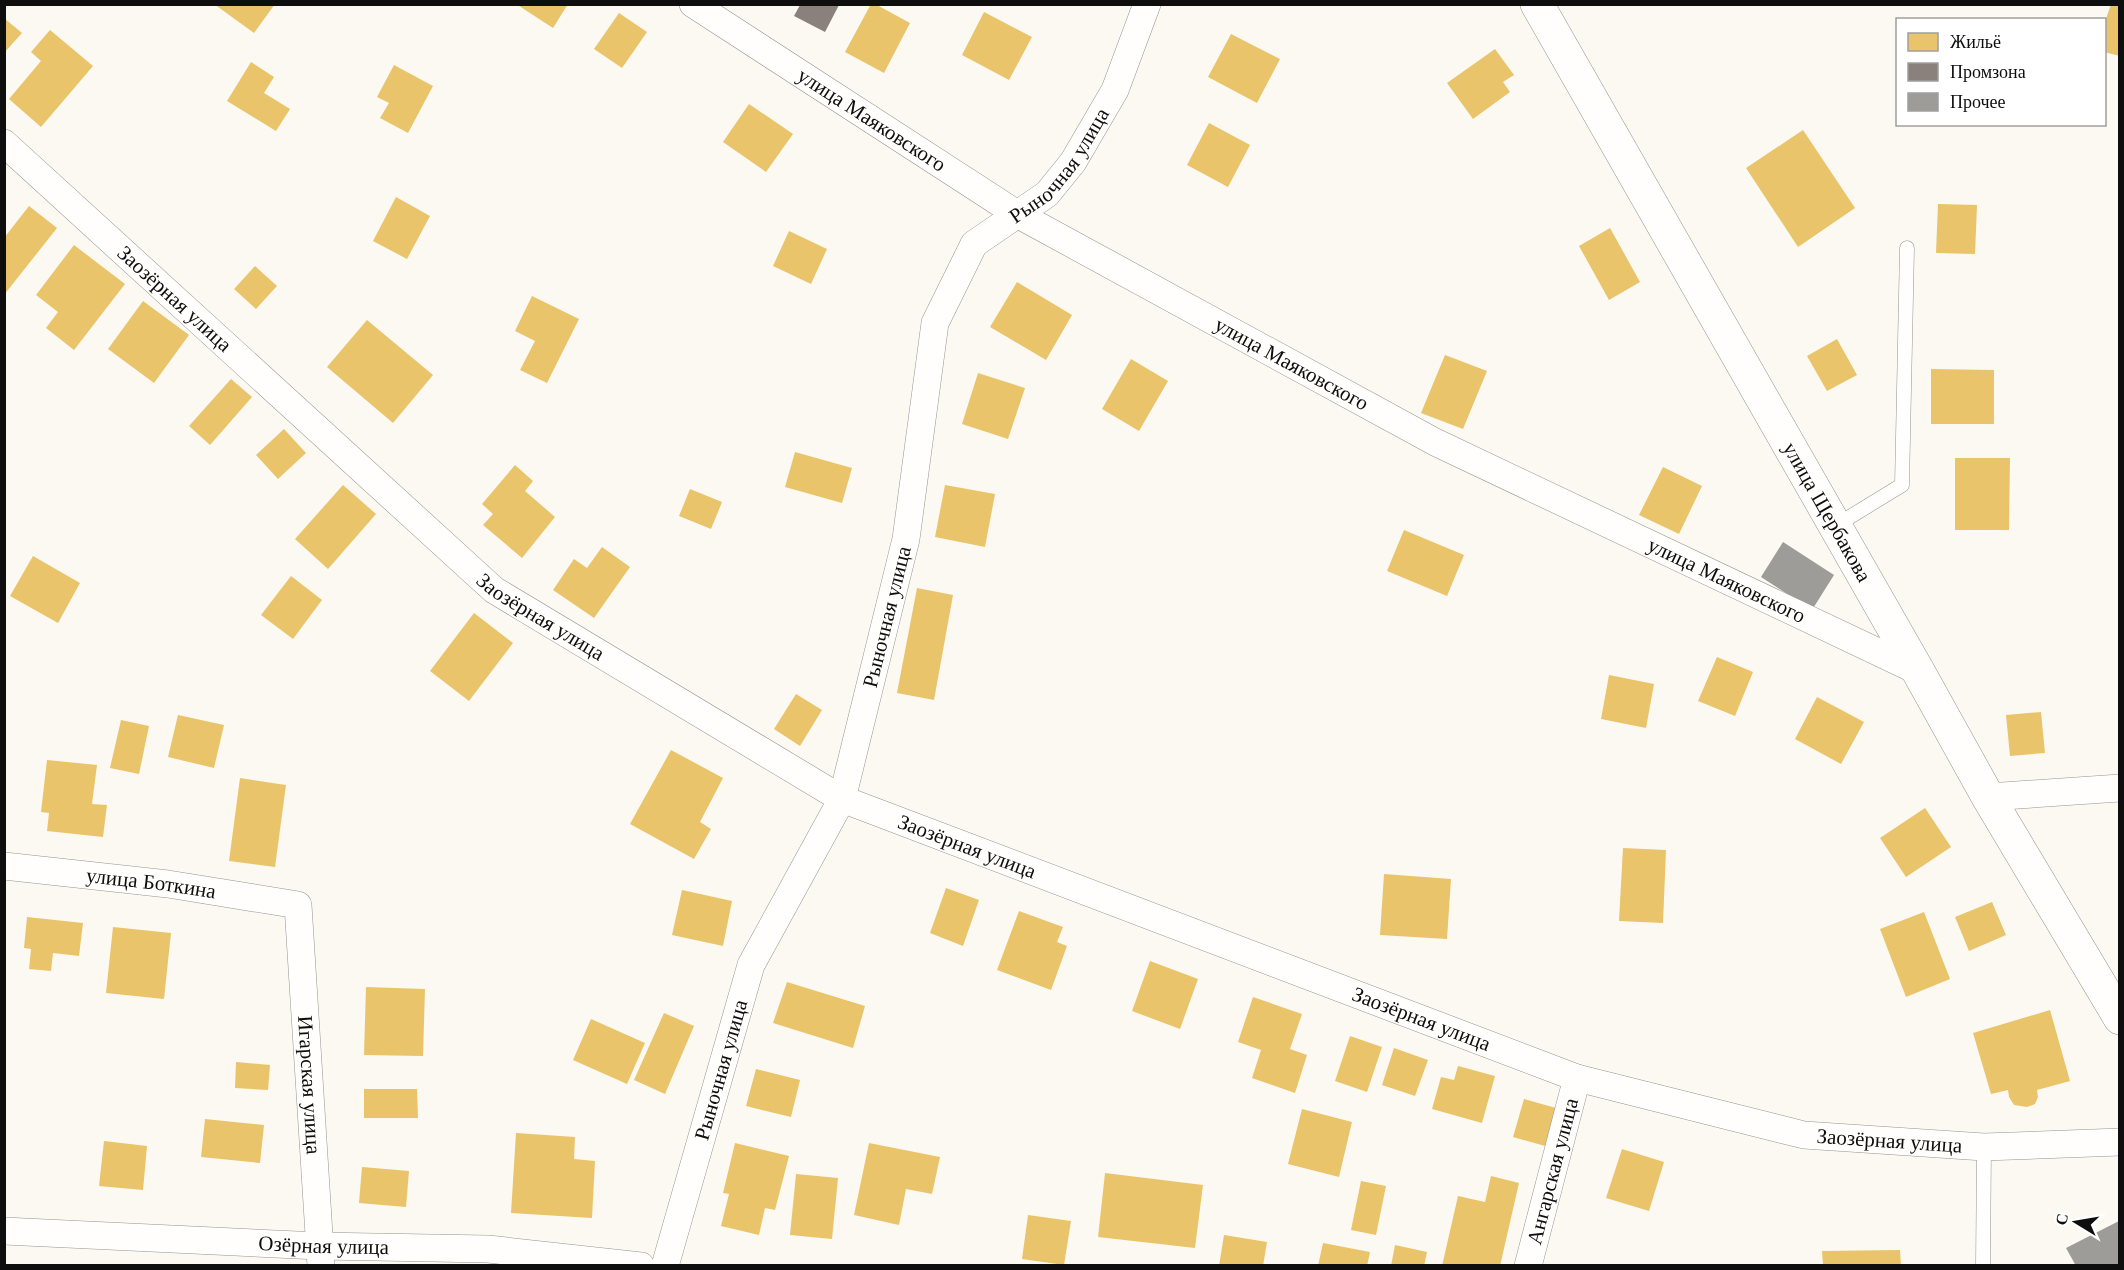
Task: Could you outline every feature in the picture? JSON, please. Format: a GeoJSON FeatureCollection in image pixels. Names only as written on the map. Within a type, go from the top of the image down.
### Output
{"type":"FeatureCollection","features":[{"type":"Feature","properties":{"kind":"street","name":"улица Маяковского"},"geometry":{"type":"LineString","coordinates":[[693,4],[1017,214],[1435,442],[1918,671]]}},
{"type":"Feature","properties":{"kind":"street","name":"Рыночная улица"},"geometry":{"type":"LineString","coordinates":[[665,1266],[751,965],[842,798],[906,539],[935,323],[974,244],[1047,194],[1073,162],[1115,90],[1147,4]]}},
{"type":"Feature","properties":{"kind":"street","name":"улица Щербакова"},"geometry":{"type":"LineString","coordinates":[[1538,4],[1988,797],[2120,1018]]}},
{"type":"Feature","properties":{"kind":"street","name":"Заозёрная улица"},"geometry":{"type":"LineString","coordinates":[[4,143],[494,590],[842,798],[1577,1078],[1804,1135],[1984,1147],[2119,1144]]}},
{"type":"Feature","properties":{"kind":"street"},"geometry":{"type":"LineString","coordinates":[[1988,797],[2120,788]]}},
{"type":"Feature","properties":{"kind":"street","name":"улица Боткина"},"geometry":{"type":"LineString","coordinates":[[4,866],[168,884],[298,905]]}},
{"type":"Feature","properties":{"kind":"street","name":"Игарская улица"},"geometry":{"type":"LineString","coordinates":[[298,905],[320,1256]]}},
{"type":"Feature","properties":{"kind":"street","name":"Ангарская улица"},"geometry":{"type":"LineString","coordinates":[[1528,1266],[1577,1078]]}},
{"type":"Feature","properties":{"kind":"street","name":"Озёрная улица"},"geometry":{"type":"LineString","coordinates":[[4,1231],[320,1256],[488,1249],[641,1266]]}},
{"type":"Feature","properties":{"kind":"lane"},"geometry":{"type":"LineString","coordinates":[[1835,526],[1902,485],[1907,248]]}},
{"type":"Feature","properties":{"kind":"lane"},"geometry":{"type":"LineString","coordinates":[[1983,1266],[1984,1147]]}},
{"type":"Feature","properties":{"kind":"building: Жильё"},"geometry":{"type":"Polygon","coordinates":[[[214,4],[275,4],[254,33],[214,4]]]}},
{"type":"Feature","properties":{"kind":"building: Жильё"},"geometry":{"type":"Polygon","coordinates":[[[516,4],[568,4],[553,28],[516,4]]]}},
{"type":"Feature","properties":{"kind":"building: Жильё"},"geometry":{"type":"Polygon","coordinates":[[[871,4],[910,23],[884,73],[845,52],[871,4]]]}},
{"type":"Feature","properties":{"kind":"building: Жильё"},"geometry":{"type":"Polygon","coordinates":[[[2111,4],[2120,4],[2120,56],[2106,52],[2106,19],[2111,4]]]}},
{"type":"Feature","properties":{"kind":"building: Жильё"},"geometry":{"type":"Polygon","coordinates":[[[984,12],[1032,37],[1009,80],[962,55],[984,12]]]}},
{"type":"Feature","properties":{"kind":"building: Жильё"},"geometry":{"type":"Polygon","coordinates":[[[619,13],[647,32],[622,68],[594,49],[619,13]]]}},
{"type":"Feature","properties":{"kind":"building: Жильё"},"geometry":{"type":"Polygon","coordinates":[[[4,18],[22,33],[4,53],[4,18]]]}},
{"type":"Feature","properties":{"kind":"building: Жильё"},"geometry":{"type":"Polygon","coordinates":[[[50,30],[93,66],[41,127],[9,99],[41,61],[31,52],[50,30]]]}},
{"type":"Feature","properties":{"kind":"building: Жильё"},"geometry":{"type":"Polygon","coordinates":[[[1231,34],[1280,59],[1257,103],[1208,77],[1231,34]]]}},
{"type":"Feature","properties":{"kind":"building: Жильё"},"geometry":{"type":"Polygon","coordinates":[[[1495,49],[1514,75],[1503,82],[1510,92],[1473,119],[1447,83],[1495,49]]]}},
{"type":"Feature","properties":{"kind":"building: Жильё"},"geometry":{"type":"Polygon","coordinates":[[[251,62],[274,77],[264,93],[290,109],[276,131],[227,101],[251,62]]]}},
{"type":"Feature","properties":{"kind":"building: Жильё"},"geometry":{"type":"Polygon","coordinates":[[[394,65],[433,86],[408,133],[380,118],[389,103],[377,97],[394,65]]]}},
{"type":"Feature","properties":{"kind":"building: Жильё"},"geometry":{"type":"Polygon","coordinates":[[[749,104],[793,134],[766,172],[723,142],[749,104]]]}},
{"type":"Feature","properties":{"kind":"building: Жильё"},"geometry":{"type":"Polygon","coordinates":[[[1209,123],[1250,145],[1228,187],[1187,165],[1209,123]]]}},
{"type":"Feature","properties":{"kind":"building: Жильё"},"geometry":{"type":"Polygon","coordinates":[[[1803,130],[1855,208],[1798,247],[1746,168],[1803,130]]]}},
{"type":"Feature","properties":{"kind":"building: Жильё"},"geometry":{"type":"Polygon","coordinates":[[[396,197],[430,216],[407,259],[373,241],[396,197]]]}},
{"type":"Feature","properties":{"kind":"building: Жильё"},"geometry":{"type":"Polygon","coordinates":[[[1938,204],[1977,205],[1975,254],[1936,253],[1938,204]]]}},
{"type":"Feature","properties":{"kind":"building: Жильё"},"geometry":{"type":"Polygon","coordinates":[[[29,206],[57,228],[4,295],[4,238],[29,206]]]}},
{"type":"Feature","properties":{"kind":"building: Жильё"},"geometry":{"type":"Polygon","coordinates":[[[1610,228],[1640,282],[1609,300],[1579,246],[1610,228]]]}},
{"type":"Feature","properties":{"kind":"building: Жильё"},"geometry":{"type":"Polygon","coordinates":[[[789,231],[827,249],[811,284],[773,266],[789,231]]]}},
{"type":"Feature","properties":{"kind":"building: Жильё"},"geometry":{"type":"Polygon","coordinates":[[[74,245],[125,284],[74,350],[46,328],[58,312],[36,295],[74,245]]]}},
{"type":"Feature","properties":{"kind":"building: Жильё"},"geometry":{"type":"Polygon","coordinates":[[[255,266],[277,286],[256,309],[234,289],[255,266]]]}},
{"type":"Feature","properties":{"kind":"building: Жильё"},"geometry":{"type":"Polygon","coordinates":[[[1017,282],[1072,315],[1046,360],[990,327],[1017,282]]]}},
{"type":"Feature","properties":{"kind":"building: Жильё"},"geometry":{"type":"Polygon","coordinates":[[[532,296],[579,319],[547,383],[520,370],[535,341],[515,331],[532,296]]]}},
{"type":"Feature","properties":{"kind":"building: Жильё"},"geometry":{"type":"Polygon","coordinates":[[[143,301],[189,335],[154,383],[108,349],[143,301]]]}},
{"type":"Feature","properties":{"kind":"building: Жильё"},"geometry":{"type":"Polygon","coordinates":[[[367,320],[433,375],[393,423],[327,367],[367,320]]]}},
{"type":"Feature","properties":{"kind":"building: Жильё"},"geometry":{"type":"Polygon","coordinates":[[[1837,339],[1857,375],[1827,391],[1807,356],[1837,339]]]}},
{"type":"Feature","properties":{"kind":"building: Жильё"},"geometry":{"type":"Polygon","coordinates":[[[1445,355],[1487,371],[1463,429],[1421,413],[1445,355]]]}},
{"type":"Feature","properties":{"kind":"building: Жильё"},"geometry":{"type":"Polygon","coordinates":[[[1131,359],[1168,381],[1139,431],[1102,409],[1131,359]]]}},
{"type":"Feature","properties":{"kind":"building: Жильё"},"geometry":{"type":"Polygon","coordinates":[[[1931,369],[1994,370],[1994,424],[1931,424],[1931,369]]]}},
{"type":"Feature","properties":{"kind":"building: Жильё"},"geometry":{"type":"Polygon","coordinates":[[[978,373],[1025,388],[1008,439],[962,424],[978,373]]]}},
{"type":"Feature","properties":{"kind":"building: Жильё"},"geometry":{"type":"Polygon","coordinates":[[[231,379],[252,397],[210,445],[189,426],[231,379]]]}},
{"type":"Feature","properties":{"kind":"building: Жильё"},"geometry":{"type":"Polygon","coordinates":[[[284,429],[306,453],[278,479],[256,455],[284,429]]]}},
{"type":"Feature","properties":{"kind":"building: Жильё"},"geometry":{"type":"Polygon","coordinates":[[[795,452],[852,468],[842,503],[785,487],[795,452]]]}},
{"type":"Feature","properties":{"kind":"building: Жильё"},"geometry":{"type":"Polygon","coordinates":[[[1955,458],[2010,458],[2009,530],[1955,530],[1955,458]]]}},
{"type":"Feature","properties":{"kind":"building: Жильё"},"geometry":{"type":"Polygon","coordinates":[[[515,465],[533,481],[525,491],[555,517],[522,558],[483,525],[493,514],[482,504],[515,465]]]}},
{"type":"Feature","properties":{"kind":"building: Жильё"},"geometry":{"type":"Polygon","coordinates":[[[1663,467],[1702,486],[1679,534],[1639,515],[1663,467]]]}},
{"type":"Feature","properties":{"kind":"building: Жильё"},"geometry":{"type":"Polygon","coordinates":[[[343,485],[376,514],[328,569],[295,539],[343,485]]]}},
{"type":"Feature","properties":{"kind":"building: Жильё"},"geometry":{"type":"Polygon","coordinates":[[[945,485],[995,494],[985,547],[935,537],[945,485]]]}},
{"type":"Feature","properties":{"kind":"building: Жильё"},"geometry":{"type":"Polygon","coordinates":[[[690,489],[722,502],[711,529],[679,516],[690,489]]]}},
{"type":"Feature","properties":{"kind":"building: Жильё"},"geometry":{"type":"Polygon","coordinates":[[[1404,530],[1464,555],[1447,596],[1387,571],[1404,530]]]}},
{"type":"Feature","properties":{"kind":"building: Жильё"},"geometry":{"type":"Polygon","coordinates":[[[602,547],[630,567],[594,618],[553,590],[574,559],[587,568],[602,547]]]}},
{"type":"Feature","properties":{"kind":"building: Жильё"},"geometry":{"type":"Polygon","coordinates":[[[33,556],[80,583],[58,623],[10,596],[33,556]]]}},
{"type":"Feature","properties":{"kind":"building: Жильё"},"geometry":{"type":"Polygon","coordinates":[[[291,576],[322,600],[293,639],[261,615],[291,576]]]}},
{"type":"Feature","properties":{"kind":"building: Жильё"},"geometry":{"type":"Polygon","coordinates":[[[917,588],[953,595],[934,700],[897,693],[917,588]]]}},
{"type":"Feature","properties":{"kind":"building: Жильё"},"geometry":{"type":"Polygon","coordinates":[[[474,613],[513,643],[469,701],[430,671],[474,613]]]}},
{"type":"Feature","properties":{"kind":"building: Жильё"},"geometry":{"type":"Polygon","coordinates":[[[1717,657],[1753,672],[1735,716],[1698,701],[1717,657]]]}},
{"type":"Feature","properties":{"kind":"building: Жильё"},"geometry":{"type":"Polygon","coordinates":[[[1609,675],[1654,684],[1646,728],[1601,719],[1609,675]]]}},
{"type":"Feature","properties":{"kind":"building: Жильё"},"geometry":{"type":"Polygon","coordinates":[[[796,694],[822,710],[800,746],[774,729],[796,694]]]}},
{"type":"Feature","properties":{"kind":"building: Жильё"},"geometry":{"type":"Polygon","coordinates":[[[1817,697],[1864,722],[1841,764],[1795,739],[1817,697]]]}},
{"type":"Feature","properties":{"kind":"building: Жильё"},"geometry":{"type":"Polygon","coordinates":[[[2041,712],[2045,753],[2010,756],[2006,715],[2041,712]]]}},
{"type":"Feature","properties":{"kind":"building: Жильё"},"geometry":{"type":"Polygon","coordinates":[[[178,715],[224,725],[214,768],[168,757],[178,715]]]}},
{"type":"Feature","properties":{"kind":"building: Жильё"},"geometry":{"type":"Polygon","coordinates":[[[121,720],[149,726],[139,774],[110,768],[121,720]]]}},
{"type":"Feature","properties":{"kind":"building: Жильё"},"geometry":{"type":"Polygon","coordinates":[[[671,750],[723,778],[700,822],[711,829],[694,859],[630,824],[671,750]]]}},
{"type":"Feature","properties":{"kind":"building: Жильё"},"geometry":{"type":"Polygon","coordinates":[[[47,760],[97,765],[92,804],[107,805],[103,837],[47,831],[49,813],[41,812],[47,760]]]}},
{"type":"Feature","properties":{"kind":"building: Жильё"},"geometry":{"type":"Polygon","coordinates":[[[240,778],[286,785],[275,867],[229,861],[240,778]]]}},
{"type":"Feature","properties":{"kind":"building: Жильё"},"geometry":{"type":"Polygon","coordinates":[[[1925,808],[1951,847],[1906,877],[1880,838],[1925,808]]]}},
{"type":"Feature","properties":{"kind":"building: Жильё"},"geometry":{"type":"Polygon","coordinates":[[[1623,848],[1666,850],[1663,923],[1619,921],[1623,848]]]}},
{"type":"Feature","properties":{"kind":"building: Жильё"},"geometry":{"type":"Polygon","coordinates":[[[1384,874],[1451,879],[1447,939],[1380,935],[1384,874]]]}},
{"type":"Feature","properties":{"kind":"building: Жильё"},"geometry":{"type":"Polygon","coordinates":[[[946,888],[979,900],[963,946],[930,933],[946,888]]]}},
{"type":"Feature","properties":{"kind":"building: Жильё"},"geometry":{"type":"Polygon","coordinates":[[[682,890],[732,901],[723,946],[672,935],[682,890]]]}},
{"type":"Feature","properties":{"kind":"building: Жильё"},"geometry":{"type":"Polygon","coordinates":[[[1992,902],[2006,935],[1969,951],[1955,917],[1992,902]]]}},
{"type":"Feature","properties":{"kind":"building: Жильё"},"geometry":{"type":"Polygon","coordinates":[[[1019,911],[1063,927],[1057,942],[1067,946],[1051,990],[997,970],[1019,911]]]}},
{"type":"Feature","properties":{"kind":"building: Жильё"},"geometry":{"type":"Polygon","coordinates":[[[1924,912],[1950,979],[1906,997],[1880,929],[1924,912]]]}},
{"type":"Feature","properties":{"kind":"building: Жильё"},"geometry":{"type":"Polygon","coordinates":[[[27,917],[83,923],[79,956],[53,953],[51,971],[29,969],[31,949],[24,948],[27,917]]]}},
{"type":"Feature","properties":{"kind":"building: Жильё"},"geometry":{"type":"Polygon","coordinates":[[[113,927],[171,933],[164,999],[106,993],[113,927]]]}},
{"type":"Feature","properties":{"kind":"building: Жильё"},"geometry":{"type":"Polygon","coordinates":[[[1150,961],[1198,979],[1180,1029],[1132,1011],[1150,961]]]}},
{"type":"Feature","properties":{"kind":"building: Жильё"},"geometry":{"type":"Polygon","coordinates":[[[787,982],[865,1006],[853,1048],[773,1023],[787,982]]]}},
{"type":"Feature","properties":{"kind":"building: Жильё"},"geometry":{"type":"Polygon","coordinates":[[[366,987],[425,989],[423,1056],[364,1055],[366,987]]]}},
{"type":"Feature","properties":{"kind":"building: Жильё"},"geometry":{"type":"Polygon","coordinates":[[[1253,997],[1302,1014],[1290,1049],[1307,1055],[1295,1093],[1252,1078],[1261,1050],[1238,1042],[1253,997]]]}},
{"type":"Feature","properties":{"kind":"building: Жильё"},"geometry":{"type":"Polygon","coordinates":[[[2050,1010],[2070,1081],[2037,1090],[2038,1097],[2035,1104],[2027,1107],[2014,1105],[2008,1090],[1991,1094],[1973,1033],[2050,1010]]]}},
{"type":"Feature","properties":{"kind":"building: Жильё"},"geometry":{"type":"Polygon","coordinates":[[[664,1013],[694,1026],[665,1094],[634,1080],[664,1013]]]}},
{"type":"Feature","properties":{"kind":"building: Жильё"},"geometry":{"type":"Polygon","coordinates":[[[591,1019],[645,1043],[627,1084],[573,1060],[591,1019]]]}},
{"type":"Feature","properties":{"kind":"building: Жильё"},"geometry":{"type":"Polygon","coordinates":[[[1350,1036],[1382,1047],[1367,1092],[1335,1081],[1350,1036]]]}},
{"type":"Feature","properties":{"kind":"building: Жильё"},"geometry":{"type":"Polygon","coordinates":[[[1394,1048],[1428,1060],[1415,1096],[1382,1085],[1394,1048]]]}},
{"type":"Feature","properties":{"kind":"building: Жильё"},"geometry":{"type":"Polygon","coordinates":[[[236,1062],[270,1065],[268,1090],[235,1088],[236,1062]]]}},
{"type":"Feature","properties":{"kind":"building: Жильё"},"geometry":{"type":"Polygon","coordinates":[[[1458,1066],[1495,1076],[1482,1123],[1432,1109],[1441,1077],[1454,1080],[1458,1066]]]}},
{"type":"Feature","properties":{"kind":"building: Жильё"},"geometry":{"type":"Polygon","coordinates":[[[756,1069],[800,1080],[791,1117],[746,1106],[756,1069]]]}},
{"type":"Feature","properties":{"kind":"building: Жильё"},"geometry":{"type":"Polygon","coordinates":[[[364,1089],[417,1089],[418,1118],[364,1118],[364,1089]]]}},
{"type":"Feature","properties":{"kind":"building: Жильё"},"geometry":{"type":"Polygon","coordinates":[[[1524,1099],[1556,1108],[1545,1146],[1513,1137],[1524,1099]]]}},
{"type":"Feature","properties":{"kind":"building: Жильё"},"geometry":{"type":"Polygon","coordinates":[[[1302,1109],[1352,1122],[1339,1177],[1288,1164],[1302,1109]]]}},
{"type":"Feature","properties":{"kind":"building: Жильё"},"geometry":{"type":"Polygon","coordinates":[[[205,1119],[264,1125],[260,1163],[201,1157],[205,1119]]]}},
{"type":"Feature","properties":{"kind":"building: Жильё"},"geometry":{"type":"Polygon","coordinates":[[[516,1133],[575,1137],[574,1159],[595,1161],[592,1218],[511,1213],[516,1133]]]}},
{"type":"Feature","properties":{"kind":"building: Жильё"},"geometry":{"type":"Polygon","coordinates":[[[104,1141],[147,1146],[143,1190],[99,1186],[104,1141]]]}},
{"type":"Feature","properties":{"kind":"building: Жильё"},"geometry":{"type":"Polygon","coordinates":[[[735,1143],[789,1156],[775,1210],[765,1208],[759,1235],[721,1226],[729,1194],[723,1193],[735,1143]]]}},
{"type":"Feature","properties":{"kind":"building: Жильё"},"geometry":{"type":"Polygon","coordinates":[[[869,1143],[940,1157],[932,1194],[906,1189],[899,1225],[854,1215],[869,1143]]]}},
{"type":"Feature","properties":{"kind":"building: Жильё"},"geometry":{"type":"Polygon","coordinates":[[[1622,1149],[1664,1162],[1649,1211],[1606,1198],[1622,1149]]]}},
{"type":"Feature","properties":{"kind":"building: Жильё"},"geometry":{"type":"Polygon","coordinates":[[[362,1167],[409,1171],[406,1207],[359,1203],[362,1167]]]}},
{"type":"Feature","properties":{"kind":"building: Жильё"},"geometry":{"type":"Polygon","coordinates":[[[1105,1173],[1203,1185],[1195,1248],[1098,1237],[1105,1173]]]}},
{"type":"Feature","properties":{"kind":"building: Жильё"},"geometry":{"type":"Polygon","coordinates":[[[796,1174],[838,1178],[832,1239],[790,1235],[796,1174]]]}},
{"type":"Feature","properties":{"kind":"building: Жильё"},"geometry":{"type":"Polygon","coordinates":[[[1491,1176],[1519,1183],[1500,1266],[1442,1266],[1458,1196],[1485,1202],[1491,1176]]]}},
{"type":"Feature","properties":{"kind":"building: Жильё"},"geometry":{"type":"Polygon","coordinates":[[[1361,1181],[1386,1186],[1376,1235],[1351,1230],[1361,1181]]]}},
{"type":"Feature","properties":{"kind":"building: Жильё"},"geometry":{"type":"Polygon","coordinates":[[[1028,1215],[1071,1221],[1064,1265],[1022,1259],[1028,1215]]]}},
{"type":"Feature","properties":{"kind":"building: Жильё"},"geometry":{"type":"Polygon","coordinates":[[[1224,1235],[1267,1242],[1263,1266],[1219,1266],[1224,1235]]]}},
{"type":"Feature","properties":{"kind":"building: Жильё"},"geometry":{"type":"Polygon","coordinates":[[[1323,1243],[1370,1252],[1367,1266],[1318,1266],[1323,1243]]]}},
{"type":"Feature","properties":{"kind":"building: Жильё"},"geometry":{"type":"Polygon","coordinates":[[[1395,1245],[1427,1252],[1424,1266],[1391,1266],[1395,1245]]]}},
{"type":"Feature","properties":{"kind":"building: Жильё"},"geometry":{"type":"Polygon","coordinates":[[[1900,1250],[1901,1266],[1823,1266],[1822,1251],[1900,1250]]]}},
{"type":"Feature","properties":{"kind":"building: Промзона"},"geometry":{"type":"Polygon","coordinates":[[[800,5],[839,5],[825,32],[794,16],[800,5]]]}},
{"type":"Feature","properties":{"kind":"building: Прочее"},"geometry":{"type":"Polygon","coordinates":[[[1783,542],[1834,575],[1812,610],[1761,577],[1783,542]]]}},
{"type":"Feature","properties":{"kind":"building: Прочее"},"geometry":{"type":"Polygon","coordinates":[[[2119,1221],[2120,1266],[2076,1266],[2066,1248],[2119,1221]]]}}]}
